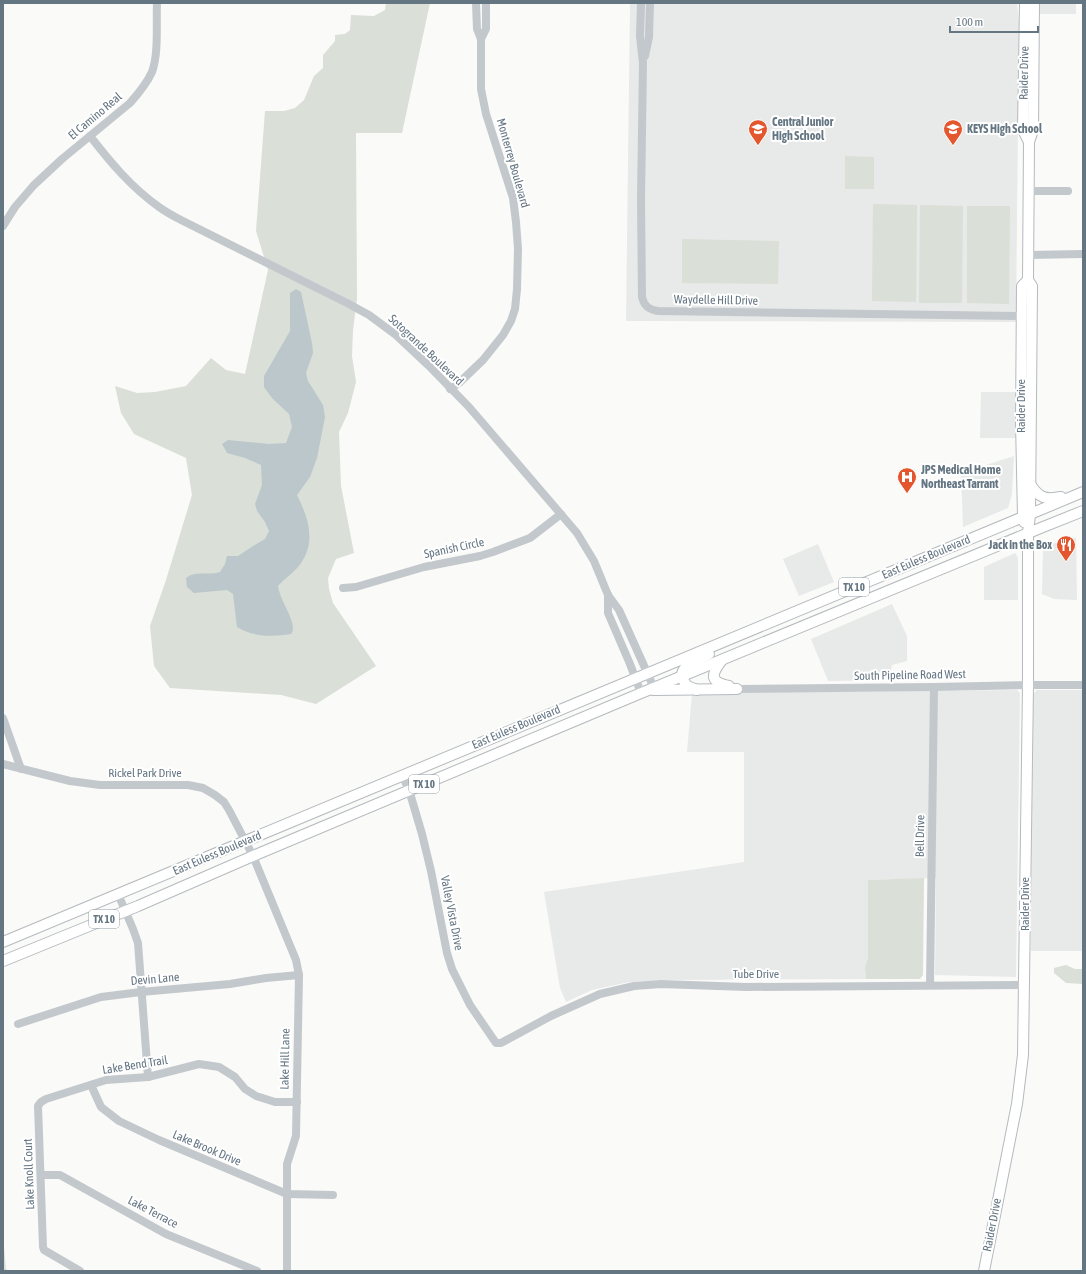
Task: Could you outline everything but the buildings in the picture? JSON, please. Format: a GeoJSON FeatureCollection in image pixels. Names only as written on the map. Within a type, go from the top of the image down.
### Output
{"type":"FeatureCollection","features":[{"type":"Feature","properties":{"kind":"main road","name":"Raider Drive"},"geometry":{"type":"LineString","coordinates":[[1025,3],[1029,31]]}},
{"type":"Feature","properties":{"kind":"main road","name":"Raider Drive"},"geometry":{"type":"LineString","coordinates":[[984,1271],[1017,1104],[1023,1055],[1028,685],[1028,533],[1026,515],[1027,316],[1022,286],[1028,280],[1029,142],[1023,130],[1029,31],[1034,3]]}},
{"type":"Feature","properties":{"kind":"main road"},"geometry":{"type":"LineString","coordinates":[[1004,524],[1012,518],[1026,486],[1042,497],[1053,499],[1080,493]]}},
{"type":"Feature","properties":{"kind":"main road","name":"TX 10"},"geometry":{"type":"LineString","coordinates":[[1026,515],[1080,493]]}},
{"type":"Feature","properties":{"kind":"main road","name":"TX 10"},"geometry":{"type":"LineString","coordinates":[[1028,533],[1083,511]]}},
{"type":"Feature","properties":{"kind":"main road","name":"East Euless Boulevard"},"geometry":{"type":"LineString","coordinates":[[3,942],[1026,515]]}},
{"type":"Feature","properties":{"kind":"main road","name":"East Euless Boulevard"},"geometry":{"type":"LineString","coordinates":[[3,961],[682,676],[1028,533]]}},
{"type":"Feature","properties":{"kind":"main road"},"geometry":{"type":"LineString","coordinates":[[842,592],[849,608]]}},
{"type":"Feature","properties":{"kind":"main road"},"geometry":{"type":"LineString","coordinates":[[697,690],[686,686],[682,676],[684,667],[689,663],[728,644],[747,631]]}},
{"type":"Feature","properties":{"kind":"main road"},"geometry":{"type":"LineString","coordinates":[[722,660],[713,672],[714,678],[721,685],[737,689]]}},
{"type":"Feature","properties":{"kind":"main road"},"geometry":{"type":"LineString","coordinates":[[648,691],[737,689]]}},
{"type":"Feature","properties":{"kind":"street","name":"El Camino Real"},"geometry":{"type":"LineString","coordinates":[[3,226],[15,207],[34,185],[62,159],[130,103],[137,95],[149,77],[155,59],[157,3]]}},
{"type":"Feature","properties":{"kind":"street","name":"Monterrey Boulevard"},"geometry":{"type":"LineString","coordinates":[[450,389],[459,383],[483,360],[503,335],[511,321],[516,299],[518,266],[516,222],[512,198],[486,114],[481,88],[481,39],[477,29],[476,3]]}},
{"type":"Feature","properties":{"kind":"street","name":"Monterrey Boulevard"},"geometry":{"type":"LineString","coordinates":[[481,39],[486,29],[486,3]]}},
{"type":"Feature","properties":{"kind":"street","name":"Waydelle Hill Drive"},"geometry":{"type":"LineString","coordinates":[[641,3],[640,36],[643,62],[641,200],[642,297],[643,303],[648,308],[652,311],[1027,316]]}},
{"type":"Feature","properties":{"kind":"street","name":"Waydelle Hill Drive"},"geometry":{"type":"LineString","coordinates":[[643,62],[649,37],[650,3]]}},
{"type":"Feature","properties":{"kind":"street","name":"Sotogrande Boulevard"},"geometry":{"type":"LineString","coordinates":[[90,136],[116,168],[144,196],[160,208],[193,227],[369,315],[390,330],[428,365],[469,407],[577,532],[594,561],[608,595],[619,610],[647,673],[648,691]]}},
{"type":"Feature","properties":{"kind":"street"},"geometry":{"type":"LineString","coordinates":[[1028,191],[1068,191]]}},
{"type":"Feature","properties":{"kind":"street"},"geometry":{"type":"LineString","coordinates":[[1028,255],[1083,254]]}},
{"type":"Feature","properties":{"kind":"street","name":"Spanish Circle"},"geometry":{"type":"LineString","coordinates":[[343,588],[356,587],[424,566],[480,556],[493,552],[530,538],[561,514]]}},
{"type":"Feature","properties":{"kind":"street","name":"Sotogrande Boulevard"},"geometry":{"type":"LineString","coordinates":[[608,595],[608,613],[636,677],[648,691]]}},
{"type":"Feature","properties":{"kind":"street","name":"South Pipeline Road West"},"geometry":{"type":"LineString","coordinates":[[737,689],[1083,685]]}},
{"type":"Feature","properties":{"kind":"street","name":"Bell Drive"},"geometry":{"type":"LineString","coordinates":[[930,985],[934,687]]}},
{"type":"Feature","properties":{"kind":"street"},"geometry":{"type":"LineString","coordinates":[[3,718],[21,769]]}},
{"type":"Feature","properties":{"kind":"street","name":"Rickel Park Drive"},"geometry":{"type":"LineString","coordinates":[[3,764],[70,781],[100,785],[188,785],[203,788],[216,795],[224,802],[232,814],[253,856]]}},
{"type":"Feature","properties":{"kind":"street","name":"Valley Vista Drive"},"geometry":{"type":"LineString","coordinates":[[402,775],[409,790],[431,871],[446,952],[452,969],[470,1005],[496,1043],[501,1043]]}},
{"type":"Feature","properties":{"kind":"street","name":"Lake Hill Lane"},"geometry":{"type":"LineString","coordinates":[[253,856],[296,960],[298,974],[296,1136],[287,1164],[287,1271]]}},
{"type":"Feature","properties":{"kind":"street"},"geometry":{"type":"LineString","coordinates":[[118,894],[138,943],[148,1077]]}},
{"type":"Feature","properties":{"kind":"street","name":"Devin Lane"},"geometry":{"type":"LineString","coordinates":[[18,1024],[101,997],[230,984],[298,974]]}},
{"type":"Feature","properties":{"kind":"street","name":"Tube Drive"},"geometry":{"type":"LineString","coordinates":[[501,1043],[551,1016],[600,994],[634,986],[661,984],[746,987],[1024,985]]}},
{"type":"Feature","properties":{"kind":"street","name":"Lake Bend Trail"},"geometry":{"type":"LineString","coordinates":[[41,1102],[46,1099],[106,1080],[148,1077],[200,1064],[219,1067],[235,1077],[245,1088],[256,1096],[275,1102],[297,1102]]}},
{"type":"Feature","properties":{"kind":"street","name":"Lake Brook Drive"},"geometry":{"type":"LineString","coordinates":[[91,1085],[101,1107],[119,1121],[158,1140],[287,1194],[333,1195]]}},
{"type":"Feature","properties":{"kind":"street","name":"Lake Knoll Court"},"geometry":{"type":"LineString","coordinates":[[41,1102],[38,1106],[43,1247],[44,1250],[80,1271]]}},
{"type":"Feature","properties":{"kind":"street","name":"Lake Terrace"},"geometry":{"type":"LineString","coordinates":[[41,1175],[60,1175],[166,1234],[257,1271]]}},
{"type":"Feature","properties":{"kind":"shaded area"},"geometry":{"type":"Polygon","coordinates":[[[386,3],[430,3],[402,133],[356,133],[357,299],[353,330],[352,356],[356,382],[348,413],[339,432],[341,486],[354,553],[336,559],[328,578],[333,603],[376,666],[316,704],[281,695],[170,688],[154,666],[150,626],[192,495],[186,458],[134,434],[121,413],[115,386],[137,393],[155,392],[186,386],[211,358],[226,370],[245,374],[268,270],[256,231],[265,111],[284,111],[295,108],[304,100],[314,76],[323,68],[323,55],[335,41],[335,35],[345,34],[350,30],[351,15],[374,16],[385,10],[386,3]]]}},
{"type":"Feature","properties":{"kind":"shaded area","name":"Central Junior High School"},"geometry":{"type":"Polygon","coordinates":[[[630,3],[1017,3],[1019,22],[1016,322],[626,321],[630,3]]]}},
{"type":"Feature","properties":{"kind":"shaded area"},"geometry":{"type":"Polygon","coordinates":[[[1039,3],[1076,3],[1076,14],[1038,14],[1039,3]]]}},
{"type":"Feature","properties":{"kind":"shaded area"},"geometry":{"type":"Polygon","coordinates":[[[845,156],[874,157],[874,189],[845,189],[845,156]]]}},
{"type":"Feature","properties":{"kind":"shaded area"},"geometry":{"type":"Polygon","coordinates":[[[873,204],[917,205],[916,302],[872,301],[873,204]]]}},
{"type":"Feature","properties":{"kind":"shaded area"},"geometry":{"type":"Polygon","coordinates":[[[920,205],[963,206],[962,303],[919,303],[920,205]]]}},
{"type":"Feature","properties":{"kind":"shaded area"},"geometry":{"type":"Polygon","coordinates":[[[967,206],[1010,206],[1009,304],[967,303],[967,206]]]}},
{"type":"Feature","properties":{"kind":"shaded area"},"geometry":{"type":"Polygon","coordinates":[[[682,239],[779,241],[778,284],[682,283],[682,239]]]}},
{"type":"Feature","properties":{"kind":"shaded area"},"geometry":{"type":"Polygon","coordinates":[[[296,289],[301,292],[312,343],[313,353],[306,373],[308,381],[323,405],[325,417],[317,458],[310,477],[297,495],[308,522],[308,549],[298,567],[278,586],[281,597],[291,619],[293,631],[291,634],[277,636],[263,635],[250,633],[237,627],[233,594],[227,590],[194,593],[187,587],[186,578],[194,574],[211,574],[220,572],[225,564],[227,556],[238,556],[265,539],[269,531],[265,522],[257,511],[255,504],[262,485],[261,465],[245,458],[227,453],[222,444],[228,440],[269,444],[286,443],[292,427],[289,414],[272,398],[264,387],[264,376],[290,331],[290,293],[296,289]]]}},
{"type":"Feature","properties":{"kind":"shaded area"},"geometry":{"type":"Polygon","coordinates":[[[981,392],[1016,392],[1016,438],[980,438],[981,392]]]}},
{"type":"Feature","properties":{"kind":"shaded area"},"geometry":{"type":"Polygon","coordinates":[[[1014,456],[1012,494],[1008,508],[963,527],[961,473],[1014,456]]]}},
{"type":"Feature","properties":{"kind":"shaded area"},"geometry":{"type":"Polygon","coordinates":[[[1065,537],[1076,538],[1077,600],[1054,599],[1042,594],[1043,548],[1053,543],[1065,542],[1065,537]]]}},
{"type":"Feature","properties":{"kind":"shaded area"},"geometry":{"type":"Polygon","coordinates":[[[818,544],[834,582],[799,596],[783,559],[818,544]]]}},
{"type":"Feature","properties":{"kind":"shaded area"},"geometry":{"type":"Polygon","coordinates":[[[1015,553],[1018,558],[1018,600],[984,600],[984,567],[1015,553]]]}},
{"type":"Feature","properties":{"kind":"shaded area"},"geometry":{"type":"Polygon","coordinates":[[[892,604],[907,636],[907,661],[892,665],[889,680],[828,681],[811,639],[892,604]]]}},
{"type":"Feature","properties":{"kind":"shaded area"},"geometry":{"type":"Polygon","coordinates":[[[1017,690],[1020,693],[1016,977],[935,975],[936,878],[868,880],[868,957],[865,968],[866,979],[665,980],[629,982],[592,990],[566,1002],[560,988],[544,892],[744,862],[744,752],[687,752],[692,693],[1017,690]]]}},
{"type":"Feature","properties":{"kind":"shaded area"},"geometry":{"type":"Polygon","coordinates":[[[1037,690],[1083,690],[1083,951],[1031,951],[1032,695],[1037,690]]]}},
{"type":"Feature","properties":{"kind":"shaded area"},"geometry":{"type":"Polygon","coordinates":[[[924,878],[923,975],[920,979],[866,979],[865,968],[868,957],[868,880],[924,878]]]}},
{"type":"Feature","properties":{"kind":"shaded area"},"geometry":{"type":"Polygon","coordinates":[[[1066,965],[1075,969],[1083,969],[1083,984],[1066,983],[1054,973],[1054,968],[1066,965]]]}},
{"type":"Feature","properties":{"kind":"shaded area"},"geometry":{"type":"Polygon","coordinates":[[[3,1236],[6,1269],[9,1271],[3,1271],[3,1236]]]}},
{"type":"Feature","properties":{"kind":"place","name":"Central Junior High School"},"geometry":{"type":"Point","coordinates":[758,146]}},
{"type":"Feature","properties":{"kind":"place","name":"KEYS High School"},"geometry":{"type":"Point","coordinates":[953,146]}},
{"type":"Feature","properties":{"kind":"place","name":"JPS Medical Home Northeast Tarrant"},"geometry":{"type":"Point","coordinates":[907,494]}},
{"type":"Feature","properties":{"kind":"place","name":"Jack in the Box"},"geometry":{"type":"Point","coordinates":[1066,562]}}]}
